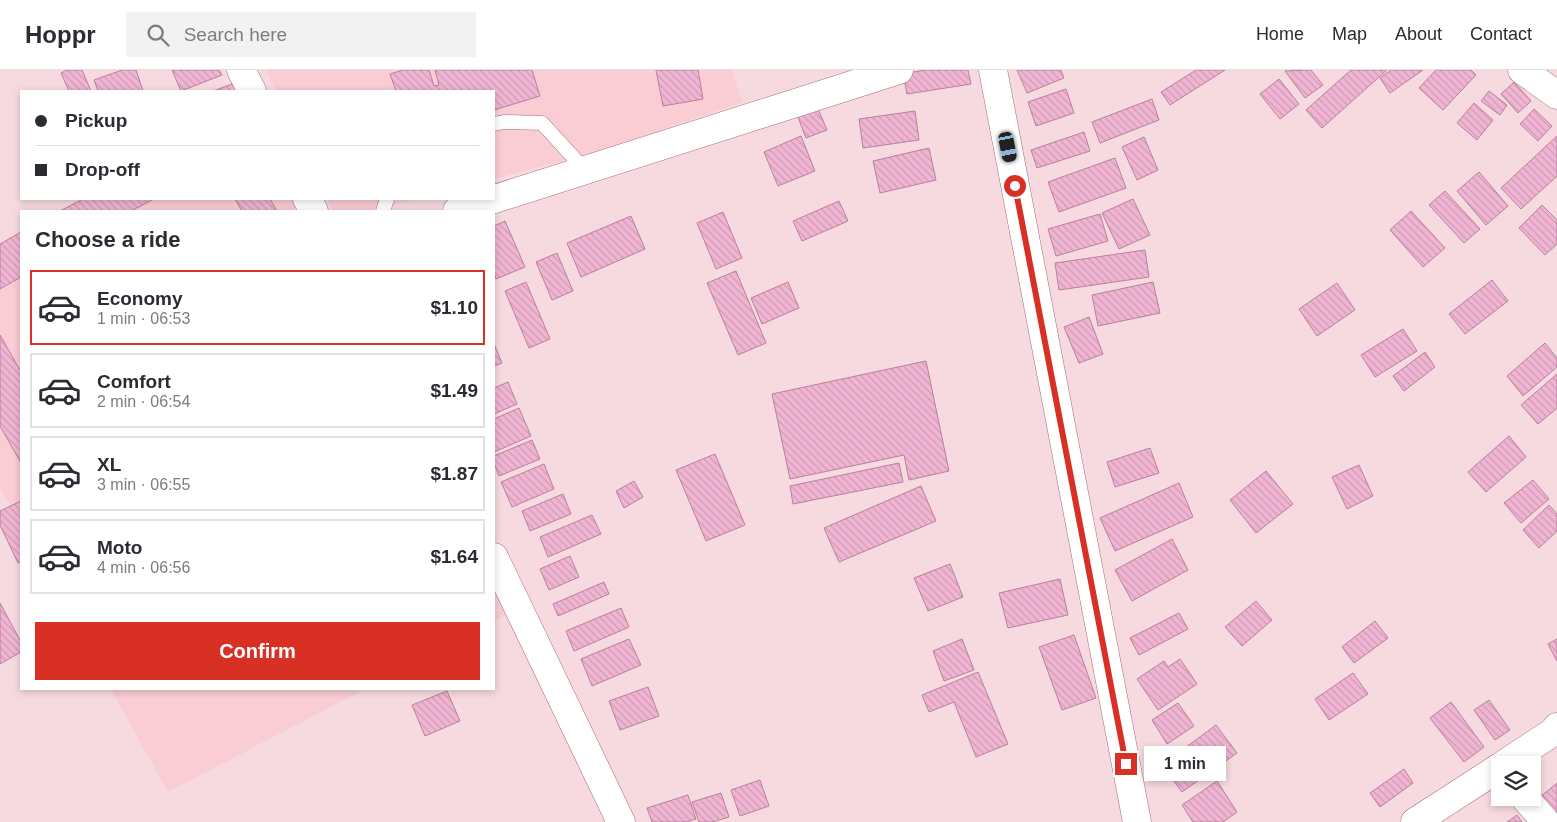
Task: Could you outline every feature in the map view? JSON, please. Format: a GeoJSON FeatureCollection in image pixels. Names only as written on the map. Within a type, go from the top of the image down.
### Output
{"type":"FeatureCollection","features":[{"type":"Feature","properties":{"kind":"street"},"geometry":{"type":"LineString","coordinates":[[241,70],[251,90]]}},
{"type":"Feature","properties":{"kind":"street"},"geometry":{"type":"LineString","coordinates":[[495,199],[899,70]]}},
{"type":"Feature","properties":{"kind":"street"},"geometry":{"type":"LineString","coordinates":[[993,70],[1137,822]]}},
{"type":"Feature","properties":{"kind":"street"},"geometry":{"type":"LineString","coordinates":[[1522,70],[1557,95]]}},
{"type":"Feature","properties":{"kind":"street"},"geometry":{"type":"LineString","coordinates":[[460,210],[491,200]]}},
{"type":"Feature","properties":{"kind":"street"},"geometry":{"type":"LineString","coordinates":[[495,559],[621,822]]}},
{"type":"Feature","properties":{"kind":"street"},"geometry":{"type":"LineString","coordinates":[[1517,756],[1553,732],[1557,727]]}},
{"type":"Feature","properties":{"kind":"street"},"geometry":{"type":"LineString","coordinates":[[1415,822],[1491,773]]}},
{"type":"Feature","properties":{"kind":"street"},"geometry":{"type":"LineString","coordinates":[[1532,806],[1546,822]]}},
{"type":"Feature","properties":{"kind":"lane"},"geometry":{"type":"LineString","coordinates":[[495,124],[504,122],[542,123],[585,170]]}},
{"type":"Feature","properties":{"kind":"shaded area"},"geometry":{"type":"Polygon","coordinates":[[[266,70],[732,70],[742,102],[603,150],[495,179],[495,90],[276,90],[266,70]]]}},
{"type":"Feature","properties":{"kind":"shaded area"},"geometry":{"type":"Polygon","coordinates":[[[95,200],[298,200],[304,210],[77,210],[95,200]]]}},
{"type":"Feature","properties":{"kind":"shaded area"},"geometry":{"type":"Polygon","coordinates":[[[328,200],[412,200],[372,210],[332,210],[328,200]]]}},
{"type":"Feature","properties":{"kind":"shaded area"},"geometry":{"type":"Polygon","coordinates":[[[20,244],[20,523],[0,487],[0,256],[20,244]]]}},
{"type":"Feature","properties":{"kind":"shaded area"},"geometry":{"type":"Polygon","coordinates":[[[495,593],[506,615],[495,620],[495,593]]]}},
{"type":"Feature","properties":{"kind":"shaded area"},"geometry":{"type":"Polygon","coordinates":[[[112,690],[363,690],[168,792],[112,690]]]}},
{"type":"Feature","properties":{"kind":"building"},"geometry":{"type":"Polygon","coordinates":[[[67,70],[82,70],[91,90],[69,90],[61,73],[67,70]]]}},
{"type":"Feature","properties":{"kind":"building"},"geometry":{"type":"Polygon","coordinates":[[[122,70],[136,70],[143,90],[98,90],[94,80],[122,70]]]}},
{"type":"Feature","properties":{"kind":"building"},"geometry":{"type":"Polygon","coordinates":[[[172,70],[219,70],[222,75],[184,90],[181,90],[172,70]]]}},
{"type":"Feature","properties":{"kind":"building"},"geometry":{"type":"Polygon","coordinates":[[[403,70],[429,70],[434,86],[439,85],[435,70],[532,70],[540,96],[495,110],[495,90],[396,90],[390,74],[403,70]]]}},
{"type":"Feature","properties":{"kind":"building"},"geometry":{"type":"Polygon","coordinates":[[[656,70],[698,70],[703,99],[663,106],[656,70]]]}},
{"type":"Feature","properties":{"kind":"building"},"geometry":{"type":"Polygon","coordinates":[[[925,70],[968,70],[971,84],[907,94],[903,74],[925,70]]]}},
{"type":"Feature","properties":{"kind":"building"},"geometry":{"type":"Polygon","coordinates":[[[1017,70],[1061,70],[1064,78],[1027,93],[1017,70]]]}},
{"type":"Feature","properties":{"kind":"building"},"geometry":{"type":"Polygon","coordinates":[[[1196,70],[1225,70],[1170,105],[1161,92],[1196,70]]]}},
{"type":"Feature","properties":{"kind":"building"},"geometry":{"type":"Polygon","coordinates":[[[1311,70],[1323,85],[1305,98],[1285,71],[1311,70]]]}},
{"type":"Feature","properties":{"kind":"building"},"geometry":{"type":"Polygon","coordinates":[[[1351,70],[1387,70],[1322,128],[1306,110],[1351,70]]]}},
{"type":"Feature","properties":{"kind":"building"},"geometry":{"type":"Polygon","coordinates":[[[1391,70],[1423,70],[1390,93],[1380,78],[1391,70]]]}},
{"type":"Feature","properties":{"kind":"building"},"geometry":{"type":"Polygon","coordinates":[[[1436,70],[1471,70],[1476,75],[1443,110],[1419,88],[1436,70]]]}},
{"type":"Feature","properties":{"kind":"building"},"geometry":{"type":"Polygon","coordinates":[[[1279,79],[1299,104],[1280,119],[1260,94],[1279,79]]]}},
{"type":"Feature","properties":{"kind":"building"},"geometry":{"type":"Polygon","coordinates":[[[1514,82],[1531,101],[1518,113],[1501,94],[1514,82]]]}},
{"type":"Feature","properties":{"kind":"building"},"geometry":{"type":"Polygon","coordinates":[[[235,83],[238,90],[216,90],[235,83]]]}},
{"type":"Feature","properties":{"kind":"building"},"geometry":{"type":"Polygon","coordinates":[[[1066,89],[1074,113],[1036,126],[1028,102],[1066,89]]]}},
{"type":"Feature","properties":{"kind":"building"},"geometry":{"type":"Polygon","coordinates":[[[1489,91],[1507,105],[1500,115],[1481,101],[1489,91]]]}},
{"type":"Feature","properties":{"kind":"building"},"geometry":{"type":"Polygon","coordinates":[[[1152,99],[1159,120],[1100,143],[1092,122],[1152,99]]]}},
{"type":"Feature","properties":{"kind":"building"},"geometry":{"type":"Polygon","coordinates":[[[1474,103],[1493,120],[1477,140],[1457,123],[1474,103]]]}},
{"type":"Feature","properties":{"kind":"building"},"geometry":{"type":"Polygon","coordinates":[[[816,104],[827,130],[806,138],[796,112],[816,104]]]}},
{"type":"Feature","properties":{"kind":"building"},"geometry":{"type":"Polygon","coordinates":[[[1534,109],[1552,126],[1538,141],[1520,124],[1534,109]]]}},
{"type":"Feature","properties":{"kind":"building"},"geometry":{"type":"Polygon","coordinates":[[[915,111],[919,140],[863,148],[859,119],[915,111]]]}},
{"type":"Feature","properties":{"kind":"building"},"geometry":{"type":"Polygon","coordinates":[[[1084,132],[1090,151],[1037,168],[1031,150],[1084,132]]]}},
{"type":"Feature","properties":{"kind":"building"},"geometry":{"type":"Polygon","coordinates":[[[801,136],[815,171],[778,186],[764,152],[801,136]]]}},
{"type":"Feature","properties":{"kind":"building"},"geometry":{"type":"Polygon","coordinates":[[[1557,136],[1557,176],[1521,209],[1501,188],[1557,136]]]}},
{"type":"Feature","properties":{"kind":"building"},"geometry":{"type":"Polygon","coordinates":[[[1144,137],[1158,170],[1137,180],[1122,147],[1144,137]]]}},
{"type":"Feature","properties":{"kind":"building"},"geometry":{"type":"Polygon","coordinates":[[[929,148],[936,180],[880,193],[873,161],[929,148]]]}},
{"type":"Feature","properties":{"kind":"building"},"geometry":{"type":"Polygon","coordinates":[[[1115,158],[1126,188],[1059,212],[1048,182],[1115,158]]]}},
{"type":"Feature","properties":{"kind":"building"},"geometry":{"type":"Polygon","coordinates":[[[1479,172],[1508,206],[1486,225],[1457,191],[1479,172]]]}},
{"type":"Feature","properties":{"kind":"building"},"geometry":{"type":"Polygon","coordinates":[[[1445,191],[1480,229],[1464,243],[1429,205],[1445,191]]]}},
{"type":"Feature","properties":{"kind":"building"},"geometry":{"type":"Polygon","coordinates":[[[1133,199],[1150,235],[1119,249],[1102,213],[1133,199]]]}},
{"type":"Feature","properties":{"kind":"building"},"geometry":{"type":"Polygon","coordinates":[[[81,200],[152,200],[133,210],[62,210],[81,200]]]}},
{"type":"Feature","properties":{"kind":"building"},"geometry":{"type":"Polygon","coordinates":[[[236,200],[271,200],[276,210],[241,210],[236,200]]]}},
{"type":"Feature","properties":{"kind":"building"},"geometry":{"type":"Polygon","coordinates":[[[839,201],[848,221],[802,241],[793,221],[839,201]]]}},
{"type":"Feature","properties":{"kind":"building"},"geometry":{"type":"Polygon","coordinates":[[[1542,205],[1557,220],[1557,244],[1545,255],[1519,228],[1542,205]]]}},
{"type":"Feature","properties":{"kind":"building"},"geometry":{"type":"Polygon","coordinates":[[[1411,211],[1445,248],[1423,267],[1390,230],[1411,211]]]}},
{"type":"Feature","properties":{"kind":"building"},"geometry":{"type":"Polygon","coordinates":[[[723,212],[742,258],[716,269],[697,223],[723,212]]]}},
{"type":"Feature","properties":{"kind":"building"},"geometry":{"type":"Polygon","coordinates":[[[1100,214],[1108,241],[1056,256],[1048,229],[1100,214]]]}},
{"type":"Feature","properties":{"kind":"building"},"geometry":{"type":"Polygon","coordinates":[[[631,216],[645,249],[581,277],[567,243],[631,216]]]}},
{"type":"Feature","properties":{"kind":"building"},"geometry":{"type":"Polygon","coordinates":[[[505,221],[525,267],[496,279],[495,276],[495,226],[505,221]]]}},
{"type":"Feature","properties":{"kind":"building"},"geometry":{"type":"Polygon","coordinates":[[[20,233],[20,278],[0,289],[0,244],[20,233]]]}},
{"type":"Feature","properties":{"kind":"building"},"geometry":{"type":"Polygon","coordinates":[[[1145,250],[1149,277],[1059,290],[1055,263],[1145,250]]]}},
{"type":"Feature","properties":{"kind":"building"},"geometry":{"type":"Polygon","coordinates":[[[557,253],[573,291],[552,300],[536,262],[557,253]]]}},
{"type":"Feature","properties":{"kind":"building"},"geometry":{"type":"Polygon","coordinates":[[[736,271],[766,343],[738,355],[707,283],[736,271]]]}},
{"type":"Feature","properties":{"kind":"building"},"geometry":{"type":"Polygon","coordinates":[[[1492,280],[1508,301],[1465,334],[1449,314],[1492,280]]]}},
{"type":"Feature","properties":{"kind":"building"},"geometry":{"type":"Polygon","coordinates":[[[526,282],[550,339],[529,348],[505,291],[526,282]]]}},
{"type":"Feature","properties":{"kind":"building"},"geometry":{"type":"Polygon","coordinates":[[[788,282],[799,308],[762,324],[751,298],[788,282]]]}},
{"type":"Feature","properties":{"kind":"building"},"geometry":{"type":"Polygon","coordinates":[[[1153,282],[1160,313],[1098,326],[1092,295],[1153,282]]]}},
{"type":"Feature","properties":{"kind":"building"},"geometry":{"type":"Polygon","coordinates":[[[1337,283],[1355,310],[1317,336],[1299,309],[1337,283]]]}},
{"type":"Feature","properties":{"kind":"building"},"geometry":{"type":"Polygon","coordinates":[[[1089,317],[1103,354],[1079,363],[1064,327],[1089,317]]]}},
{"type":"Feature","properties":{"kind":"building"},"geometry":{"type":"Polygon","coordinates":[[[1403,329],[1417,351],[1375,377],[1361,355],[1403,329]]]}},
{"type":"Feature","properties":{"kind":"building"},"geometry":{"type":"Polygon","coordinates":[[[0,335],[20,370],[20,461],[0,426],[0,335]]]}},
{"type":"Feature","properties":{"kind":"building"},"geometry":{"type":"Polygon","coordinates":[[[1545,343],[1557,358],[1557,367],[1523,396],[1507,376],[1545,343]]]}},
{"type":"Feature","properties":{"kind":"building"},"geometry":{"type":"Polygon","coordinates":[[[495,346],[502,363],[495,366],[495,346]]]}},
{"type":"Feature","properties":{"kind":"building"},"geometry":{"type":"Polygon","coordinates":[[[1425,352],[1435,367],[1404,391],[1393,376],[1425,352]]]}},
{"type":"Feature","properties":{"kind":"building"},"geometry":{"type":"Polygon","coordinates":[[[926,361],[949,471],[909,480],[904,455],[790,479],[772,394],[926,361]]]}},
{"type":"Feature","properties":{"kind":"building"},"geometry":{"type":"Polygon","coordinates":[[[1557,374],[1557,408],[1538,424],[1521,405],[1557,374]]]}},
{"type":"Feature","properties":{"kind":"building"},"geometry":{"type":"Polygon","coordinates":[[[508,382],[517,404],[495,414],[495,388],[508,382]]]}},
{"type":"Feature","properties":{"kind":"building"},"geometry":{"type":"Polygon","coordinates":[[[519,408],[531,436],[495,452],[495,419],[519,408]]]}},
{"type":"Feature","properties":{"kind":"building"},"geometry":{"type":"Polygon","coordinates":[[[1509,436],[1526,457],[1486,492],[1468,472],[1509,436]]]}},
{"type":"Feature","properties":{"kind":"building"},"geometry":{"type":"Polygon","coordinates":[[[532,440],[540,459],[499,476],[495,466],[495,456],[532,440]]]}},
{"type":"Feature","properties":{"kind":"building"},"geometry":{"type":"Polygon","coordinates":[[[1150,448],[1159,473],[1115,487],[1107,462],[1150,448]]]}},
{"type":"Feature","properties":{"kind":"building"},"geometry":{"type":"Polygon","coordinates":[[[715,454],[745,525],[706,541],[676,470],[715,454]]]}},
{"type":"Feature","properties":{"kind":"building"},"geometry":{"type":"Polygon","coordinates":[[[899,463],[903,482],[793,504],[790,486],[899,463]]]}},
{"type":"Feature","properties":{"kind":"building"},"geometry":{"type":"Polygon","coordinates":[[[544,464],[554,489],[512,507],[501,482],[544,464]]]}},
{"type":"Feature","properties":{"kind":"building"},"geometry":{"type":"Polygon","coordinates":[[[1359,465],[1373,496],[1347,509],[1332,477],[1359,465]]]}},
{"type":"Feature","properties":{"kind":"building"},"geometry":{"type":"Polygon","coordinates":[[[1266,471],[1293,504],[1256,533],[1230,500],[1266,471]]]}},
{"type":"Feature","properties":{"kind":"building"},"geometry":{"type":"Polygon","coordinates":[[[1533,480],[1549,499],[1521,523],[1504,503],[1533,480]]]}},
{"type":"Feature","properties":{"kind":"building"},"geometry":{"type":"Polygon","coordinates":[[[634,481],[643,497],[624,508],[616,491],[634,481]]]}},
{"type":"Feature","properties":{"kind":"building"},"geometry":{"type":"Polygon","coordinates":[[[1179,483],[1193,517],[1115,551],[1100,518],[1179,483]]]}},
{"type":"Feature","properties":{"kind":"building"},"geometry":{"type":"Polygon","coordinates":[[[921,486],[936,521],[839,562],[824,528],[921,486]]]}},
{"type":"Feature","properties":{"kind":"building"},"geometry":{"type":"Polygon","coordinates":[[[563,494],[571,514],[530,531],[522,511],[563,494]]]}},
{"type":"Feature","properties":{"kind":"building"},"geometry":{"type":"Polygon","coordinates":[[[20,501],[20,562],[18,563],[0,525],[0,511],[20,501]]]}},
{"type":"Feature","properties":{"kind":"building"},"geometry":{"type":"Polygon","coordinates":[[[1549,505],[1557,514],[1557,531],[1539,548],[1523,530],[1549,505]]]}},
{"type":"Feature","properties":{"kind":"building"},"geometry":{"type":"Polygon","coordinates":[[[592,515],[601,534],[548,557],[540,537],[592,515]]]}},
{"type":"Feature","properties":{"kind":"building"},"geometry":{"type":"Polygon","coordinates":[[[1172,539],[1188,570],[1132,601],[1115,570],[1172,539]]]}},
{"type":"Feature","properties":{"kind":"building"},"geometry":{"type":"Polygon","coordinates":[[[570,556],[579,577],[549,590],[540,569],[570,556]]]}},
{"type":"Feature","properties":{"kind":"building"},"geometry":{"type":"Polygon","coordinates":[[[950,564],[963,597],[928,611],[914,578],[950,564]]]}},
{"type":"Feature","properties":{"kind":"building"},"geometry":{"type":"Polygon","coordinates":[[[1060,579],[1068,615],[1008,628],[999,593],[1060,579]]]}},
{"type":"Feature","properties":{"kind":"building"},"geometry":{"type":"Polygon","coordinates":[[[604,582],[609,594],[558,616],[553,604],[604,582]]]}},
{"type":"Feature","properties":{"kind":"building"},"geometry":{"type":"Polygon","coordinates":[[[1256,601],[1272,620],[1242,646],[1225,627],[1256,601]]]}},
{"type":"Feature","properties":{"kind":"building"},"geometry":{"type":"Polygon","coordinates":[[[0,603],[20,640],[20,653],[0,664],[0,603]]]}},
{"type":"Feature","properties":{"kind":"building"},"geometry":{"type":"Polygon","coordinates":[[[621,608],[629,627],[574,651],[566,631],[621,608]]]}},
{"type":"Feature","properties":{"kind":"building"},"geometry":{"type":"Polygon","coordinates":[[[1179,613],[1188,629],[1139,655],[1130,638],[1179,613]]]}},
{"type":"Feature","properties":{"kind":"building"},"geometry":{"type":"Polygon","coordinates":[[[1375,621],[1388,638],[1354,663],[1342,647],[1375,621]]]}},
{"type":"Feature","properties":{"kind":"building"},"geometry":{"type":"Polygon","coordinates":[[[1074,635],[1096,698],[1062,710],[1039,647],[1074,635]]]}},
{"type":"Feature","properties":{"kind":"building"},"geometry":{"type":"Polygon","coordinates":[[[629,639],[641,665],[592,686],[581,659],[629,639]]]}},
{"type":"Feature","properties":{"kind":"building"},"geometry":{"type":"Polygon","coordinates":[[[962,639],[974,670],[944,681],[933,651],[962,639]]]}},
{"type":"Feature","properties":{"kind":"building"},"geometry":{"type":"Polygon","coordinates":[[[1557,639],[1557,661],[1548,644],[1557,639]]]}},
{"type":"Feature","properties":{"kind":"building"},"geometry":{"type":"Polygon","coordinates":[[[1180,659],[1197,684],[1158,710],[1137,679],[1164,661],[1168,667],[1180,659]]]}},
{"type":"Feature","properties":{"kind":"building"},"geometry":{"type":"Polygon","coordinates":[[[978,672],[1008,744],[976,757],[954,702],[929,712],[922,695],[978,672]]]}},
{"type":"Feature","properties":{"kind":"building"},"geometry":{"type":"Polygon","coordinates":[[[1353,673],[1368,694],[1329,720],[1315,699],[1353,673]]]}},
{"type":"Feature","properties":{"kind":"building"},"geometry":{"type":"Polygon","coordinates":[[[648,687],[659,716],[620,730],[609,701],[648,687]]]}},
{"type":"Feature","properties":{"kind":"building"},"geometry":{"type":"Polygon","coordinates":[[[447,691],[460,721],[425,736],[412,705],[447,691]]]}},
{"type":"Feature","properties":{"kind":"building"},"geometry":{"type":"Polygon","coordinates":[[[1489,700],[1510,730],[1495,740],[1474,710],[1489,700]]]}},
{"type":"Feature","properties":{"kind":"building"},"geometry":{"type":"Polygon","coordinates":[[[1451,702],[1484,747],[1464,762],[1430,718],[1451,702]]]}},
{"type":"Feature","properties":{"kind":"building"},"geometry":{"type":"Polygon","coordinates":[[[1178,703],[1194,726],[1167,744],[1152,720],[1178,703]]]}},
{"type":"Feature","properties":{"kind":"building"},"geometry":{"type":"Polygon","coordinates":[[[1216,725],[1237,753],[1182,792],[1162,765],[1216,725]]]}},
{"type":"Feature","properties":{"kind":"building"},"geometry":{"type":"Polygon","coordinates":[[[1404,769],[1413,783],[1380,807],[1370,793],[1404,769]]]}},
{"type":"Feature","properties":{"kind":"building"},"geometry":{"type":"Polygon","coordinates":[[[760,780],[769,806],[740,816],[731,790],[760,780]]]}},
{"type":"Feature","properties":{"kind":"building"},"geometry":{"type":"Polygon","coordinates":[[[1217,781],[1237,812],[1223,822],[1193,822],[1182,805],[1217,781]]]}},
{"type":"Feature","properties":{"kind":"building"},"geometry":{"type":"Polygon","coordinates":[[[1557,783],[1557,818],[1541,798],[1557,783]]]}},
{"type":"Feature","properties":{"kind":"building"},"geometry":{"type":"Polygon","coordinates":[[[721,793],[729,817],[712,822],[699,822],[692,802],[721,793]]]}},
{"type":"Feature","properties":{"kind":"building"},"geometry":{"type":"Polygon","coordinates":[[[688,795],[696,819],[686,822],[652,822],[647,808],[688,795]]]}},
{"type":"Feature","properties":{"kind":"building"},"geometry":{"type":"Polygon","coordinates":[[[1517,815],[1522,822],[1507,822],[1517,815]]]}},
{"type":"Feature","properties":{"kind":"route"},"geometry":{"type":"LineString","coordinates":[[1015,186],[1126,764]]}}]}
